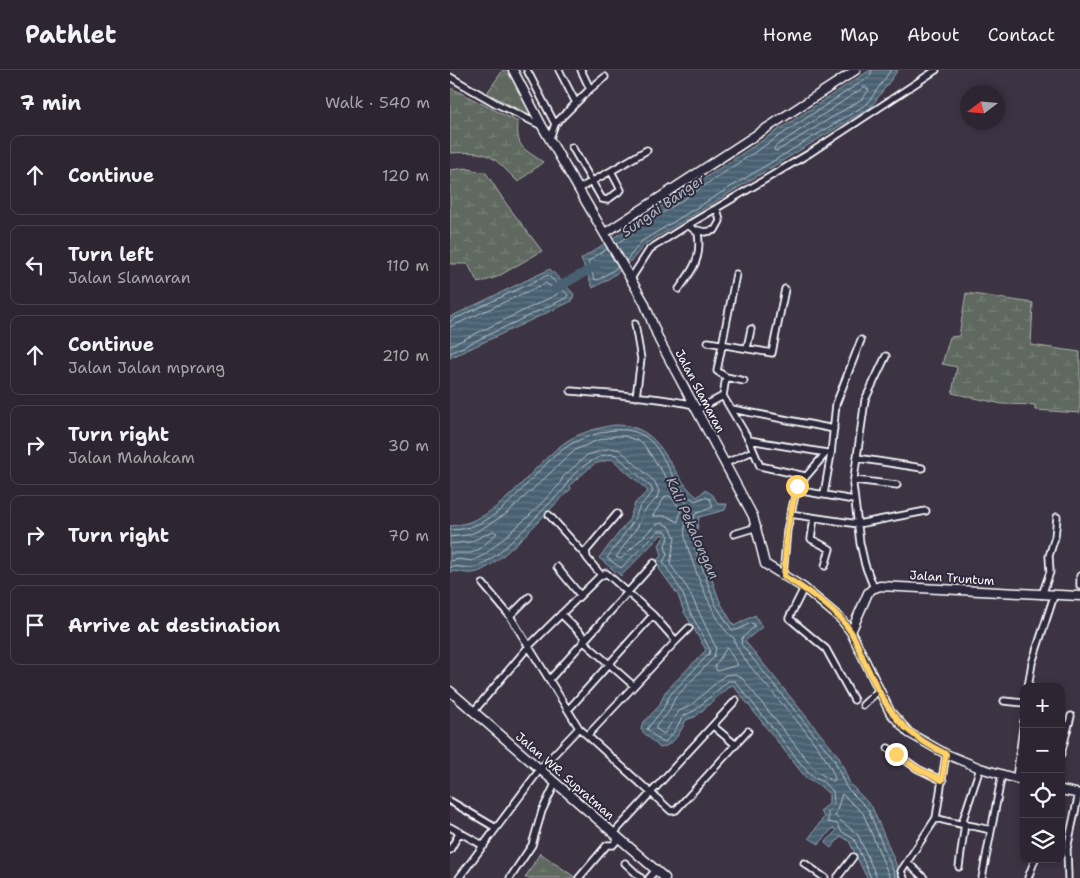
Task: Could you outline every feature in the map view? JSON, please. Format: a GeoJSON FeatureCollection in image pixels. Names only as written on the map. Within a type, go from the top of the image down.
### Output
{"type":"FeatureCollection","features":[{"type":"Feature","properties":{"kind":"street","name":"Jalan Slamaran"},"geometry":{"type":"LineString","coordinates":[[513,70],[542,126],[580,188],[628,277],[644,302],[659,340],[726,463],[757,527],[763,561],[768,568],[804,588],[828,607],[851,632],[878,691],[895,718],[905,729],[922,742],[946,754],[980,768],[1020,779]]}},
{"type":"Feature","properties":{"kind":"street"},"geometry":{"type":"LineString","coordinates":[[528,70],[555,124]]}},
{"type":"Feature","properties":{"kind":"street"},"geometry":{"type":"LineString","coordinates":[[559,70],[575,101]]}},
{"type":"Feature","properties":{"kind":"street"},"geometry":{"type":"LineString","coordinates":[[580,70],[590,89]]}},
{"type":"Feature","properties":{"kind":"street"},"geometry":{"type":"LineString","coordinates":[[606,236],[856,70]]}},
{"type":"Feature","properties":{"kind":"street"},"geometry":{"type":"LineString","coordinates":[[628,277],[650,248],[810,154],[936,70]]}},
{"type":"Feature","properties":{"kind":"street"},"geometry":{"type":"LineString","coordinates":[[450,77],[497,104],[542,126]]}},
{"type":"Feature","properties":{"kind":"street"},"geometry":{"type":"LineString","coordinates":[[550,138],[555,124],[575,101],[606,77]]}},
{"type":"Feature","properties":{"kind":"street"},"geometry":{"type":"LineString","coordinates":[[572,147],[602,199],[607,200],[621,190],[611,170]]}},
{"type":"Feature","properties":{"kind":"street"},"geometry":{"type":"LineString","coordinates":[[580,188],[647,150]]}},
{"type":"Feature","properties":{"kind":"street"},"geometry":{"type":"LineString","coordinates":[[688,225],[705,232],[715,230],[720,221],[717,208]]}},
{"type":"Feature","properties":{"kind":"street"},"geometry":{"type":"LineString","coordinates":[[678,289],[696,265],[699,239],[697,230]]}},
{"type":"Feature","properties":{"kind":"street"},"geometry":{"type":"LineString","coordinates":[[736,274],[717,371],[726,377],[744,381]]}},
{"type":"Feature","properties":{"kind":"street"},"geometry":{"type":"LineString","coordinates":[[708,342],[773,352],[785,289]]}},
{"type":"Feature","properties":{"kind":"street"},"geometry":{"type":"LineString","coordinates":[[635,324],[641,359],[636,397]]}},
{"type":"Feature","properties":{"kind":"street"},"geometry":{"type":"LineString","coordinates":[[747,348],[751,329]]}},
{"type":"Feature","properties":{"kind":"street"},"geometry":{"type":"LineString","coordinates":[[824,494],[828,454],[834,429],[838,396],[861,340]]}},
{"type":"Feature","properties":{"kind":"street"},"geometry":{"type":"LineString","coordinates":[[851,632],[868,593],[874,588],[865,565],[854,500],[854,480],[865,400],[886,356]]}},
{"type":"Feature","properties":{"kind":"street"},"geometry":{"type":"LineString","coordinates":[[726,377],[723,396],[749,440],[761,467],[805,476]]}},
{"type":"Feature","properties":{"kind":"street"},"geometry":{"type":"LineString","coordinates":[[571,391],[662,398],[696,407],[723,396]]}},
{"type":"Feature","properties":{"kind":"street"},"geometry":{"type":"LineString","coordinates":[[732,409],[834,429]]}},
{"type":"Feature","properties":{"kind":"street"},"geometry":{"type":"LineString","coordinates":[[749,440],[828,454]]}},
{"type":"Feature","properties":{"kind":"street"},"geometry":{"type":"LineString","coordinates":[[726,463],[753,451]]}},
{"type":"Feature","properties":{"kind":"street"},"geometry":{"type":"LineString","coordinates":[[784,576],[790,514],[796,490],[805,476],[828,454]]}},
{"type":"Feature","properties":{"kind":"street"},"geometry":{"type":"LineString","coordinates":[[857,458],[922,468]]}},
{"type":"Feature","properties":{"kind":"street"},"geometry":{"type":"LineString","coordinates":[[854,480],[897,485]]}},
{"type":"Feature","properties":{"kind":"street"},"geometry":{"type":"LineString","coordinates":[[796,490],[854,500]]}},
{"type":"Feature","properties":{"kind":"street"},"geometry":{"type":"LineString","coordinates":[[790,514],[858,524],[926,511]]}},
{"type":"Feature","properties":{"kind":"street"},"geometry":{"type":"LineString","coordinates":[[586,556],[586,550],[618,514]]}},
{"type":"Feature","properties":{"kind":"street"},"geometry":{"type":"LineString","coordinates":[[549,515],[601,575]]}},
{"type":"Feature","properties":{"kind":"street"},"geometry":{"type":"LineString","coordinates":[[1042,595],[1050,572],[1049,556],[1055,537],[1057,517]]}},
{"type":"Feature","properties":{"kind":"street"},"geometry":{"type":"LineString","coordinates":[[814,518],[811,539],[830,549],[825,566]]}},
{"type":"Feature","properties":{"kind":"street"},"geometry":{"type":"LineString","coordinates":[[734,534],[757,527]]}},
{"type":"Feature","properties":{"kind":"street"},"geometry":{"type":"LineString","coordinates":[[550,679],[654,563]]}},
{"type":"Feature","properties":{"kind":"street"},"geometry":{"type":"LineString","coordinates":[[557,568],[580,596]]}},
{"type":"Feature","properties":{"kind":"street"},"geometry":{"type":"LineString","coordinates":[[474,711],[529,646],[601,575],[607,574],[653,615],[675,637],[676,641]]}},
{"type":"Feature","properties":{"kind":"street"},"geometry":{"type":"LineString","coordinates":[[1080,576],[1080,586]]}},
{"type":"Feature","properties":{"kind":"street"},"geometry":{"type":"LineString","coordinates":[[483,584],[510,616],[579,728],[671,811],[675,811],[736,746],[748,730]]}},
{"type":"Feature","properties":{"kind":"street","name":"Jalan Truntum"},"geometry":{"type":"LineString","coordinates":[[874,588],[903,586],[1080,596]]}},
{"type":"Feature","properties":{"kind":"street"},"geometry":{"type":"LineString","coordinates":[[804,588],[789,617],[826,650],[854,700]]}},
{"type":"Feature","properties":{"kind":"street"},"geometry":{"type":"LineString","coordinates":[[1029,683],[1032,663],[1054,596]]}},
{"type":"Feature","properties":{"kind":"street"},"geometry":{"type":"LineString","coordinates":[[510,616],[529,597]]}},
{"type":"Feature","properties":{"kind":"street"},"geometry":{"type":"LineString","coordinates":[[561,614],[584,639],[634,686]]}},
{"type":"Feature","properties":{"kind":"street"},"geometry":{"type":"LineString","coordinates":[[568,710],[653,615]]}},
{"type":"Feature","properties":{"kind":"street"},"geometry":{"type":"LineString","coordinates":[[588,735],[689,628]]}},
{"type":"Feature","properties":{"kind":"street"},"geometry":{"type":"LineString","coordinates":[[863,704],[878,691]]}},
{"type":"Feature","properties":{"kind":"street","name":"Jalan WR. Supratman"},"geometry":{"type":"LineString","coordinates":[[451,693],[556,782],[652,875],[664,878]]}},
{"type":"Feature","properties":{"kind":"street"},"geometry":{"type":"LineString","coordinates":[[579,878],[607,845],[616,840],[651,792],[736,700]]}},
{"type":"Feature","properties":{"kind":"street"},"geometry":{"type":"LineString","coordinates":[[1004,701],[1020,703]]}},
{"type":"Feature","properties":{"kind":"street"},"geometry":{"type":"LineString","coordinates":[[1065,739],[1071,716]]}},
{"type":"Feature","properties":{"kind":"street"},"geometry":{"type":"LineString","coordinates":[[712,726],[736,746]]}},
{"type":"Feature","properties":{"kind":"street"},"geometry":{"type":"LineString","coordinates":[[460,878],[540,770],[579,728]]}},
{"type":"Feature","properties":{"kind":"street"},"geometry":{"type":"LineString","coordinates":[[1020,773],[1024,728]]}},
{"type":"Feature","properties":{"kind":"street"},"geometry":{"type":"LineString","coordinates":[[888,748],[918,769],[942,780]]}},
{"type":"Feature","properties":{"kind":"street"},"geometry":{"type":"LineString","coordinates":[[904,878],[901,871],[936,818],[946,754]]}},
{"type":"Feature","properties":{"kind":"street"},"geometry":{"type":"LineString","coordinates":[[959,867],[964,823],[980,768]]}},
{"type":"Feature","properties":{"kind":"street"},"geometry":{"type":"LineString","coordinates":[[982,878],[1002,774]]}},
{"type":"Feature","properties":{"kind":"street"},"geometry":{"type":"LineString","coordinates":[[510,878],[532,845],[542,811],[556,782]]}},
{"type":"Feature","properties":{"kind":"street"},"geometry":{"type":"LineString","coordinates":[[1065,791],[1079,794],[1065,845]]}},
{"type":"Feature","properties":{"kind":"street"},"geometry":{"type":"LineString","coordinates":[[450,801],[496,828]]}},
{"type":"Feature","properties":{"kind":"street"},"geometry":{"type":"LineString","coordinates":[[936,818],[957,825],[964,823],[990,830]]}},
{"type":"Feature","properties":{"kind":"street"},"geometry":{"type":"LineString","coordinates":[[450,827],[484,846]]}},
{"type":"Feature","properties":{"kind":"street"},"geometry":{"type":"LineString","coordinates":[[450,850],[460,832]]}},
{"type":"Feature","properties":{"kind":"street"},"geometry":{"type":"LineString","coordinates":[[1065,856],[1068,878]]}},
{"type":"Feature","properties":{"kind":"street"},"geometry":{"type":"LineString","coordinates":[[837,878],[853,857]]}},
{"type":"Feature","properties":{"kind":"street"},"geometry":{"type":"LineString","coordinates":[[907,862],[924,878]]}},
{"type":"Feature","properties":{"kind":"street"},"geometry":{"type":"LineString","coordinates":[[625,863],[641,878]]}},
{"type":"Feature","properties":{"kind":"street"},"geometry":{"type":"LineString","coordinates":[[804,863],[825,878]]}},
{"type":"Feature","properties":{"kind":"street"},"geometry":{"type":"LineString","coordinates":[[1028,878],[1033,863]]}},
{"type":"Feature","properties":{"kind":"green space"},"geometry":{"type":"Polygon","coordinates":[[[503,70],[511,70],[536,118],[487,93],[503,70]]]}},
{"type":"Feature","properties":{"kind":"green space"},"geometry":{"type":"Polygon","coordinates":[[[450,89],[518,122],[518,137],[522,146],[530,154],[543,162],[518,182],[489,156],[474,153],[450,153],[450,89]]]}},
{"type":"Feature","properties":{"kind":"green space"},"geometry":{"type":"Polygon","coordinates":[[[465,168],[486,173],[542,251],[497,277],[478,283],[468,264],[450,264],[450,170],[465,168]]]}},
{"type":"Feature","properties":{"kind":"green space"},"geometry":{"type":"Polygon","coordinates":[[[966,293],[1033,303],[1031,345],[1080,352],[1080,413],[1035,410],[1035,405],[1002,404],[952,393],[957,367],[942,364],[950,337],[959,336],[966,293]]]}},
{"type":"Feature","properties":{"kind":"green space"},"geometry":{"type":"Polygon","coordinates":[[[540,853],[576,878],[525,878],[540,853]]]}},
{"type":"Feature","properties":{"kind":"water"},"geometry":{"type":"Polygon","coordinates":[[[870,70],[898,70],[871,107],[644,245],[621,270],[593,288],[581,259],[870,70]]]}},
{"type":"Feature","properties":{"kind":"water"},"geometry":{"type":"Polygon","coordinates":[[[550,269],[574,294],[572,301],[450,358],[450,317],[550,269]]]}},
{"type":"Feature","properties":{"kind":"water","name":"Kali Pekalongan"},"geometry":{"type":"Polygon","coordinates":[[[614,425],[631,427],[644,432],[654,440],[663,450],[686,486],[697,497],[705,490],[713,495],[718,504],[727,504],[725,510],[699,517],[696,535],[720,602],[734,626],[755,615],[762,627],[745,641],[839,757],[850,784],[872,807],[902,878],[867,878],[849,841],[841,836],[831,848],[825,843],[836,831],[833,828],[819,844],[809,838],[824,817],[820,811],[829,804],[829,794],[806,778],[732,684],[695,717],[686,720],[676,738],[669,744],[660,748],[641,730],[642,724],[659,706],[665,692],[706,650],[684,612],[678,595],[660,570],[657,560],[662,555],[659,545],[664,537],[662,534],[621,576],[599,558],[629,520],[635,503],[648,491],[612,459],[594,464],[570,485],[571,489],[524,537],[496,561],[483,570],[473,573],[450,572],[450,526],[468,522],[485,515],[513,492],[539,465],[567,441],[584,433],[614,425]]]}},
{"type":"Feature","properties":{"kind":"waterway","name":"Sungai Banger"},"geometry":{"type":"LineString","coordinates":[[555,289],[596,266]]}},
{"type":"Feature","properties":{"kind":"route"},"geometry":{"type":"LineString","coordinates":[[797,486],[787,530],[784,576],[804,588],[828,607],[851,632],[878,691],[890,712],[901,725],[916,738],[946,754],[942,780],[918,769],[896,754]]}}]}
